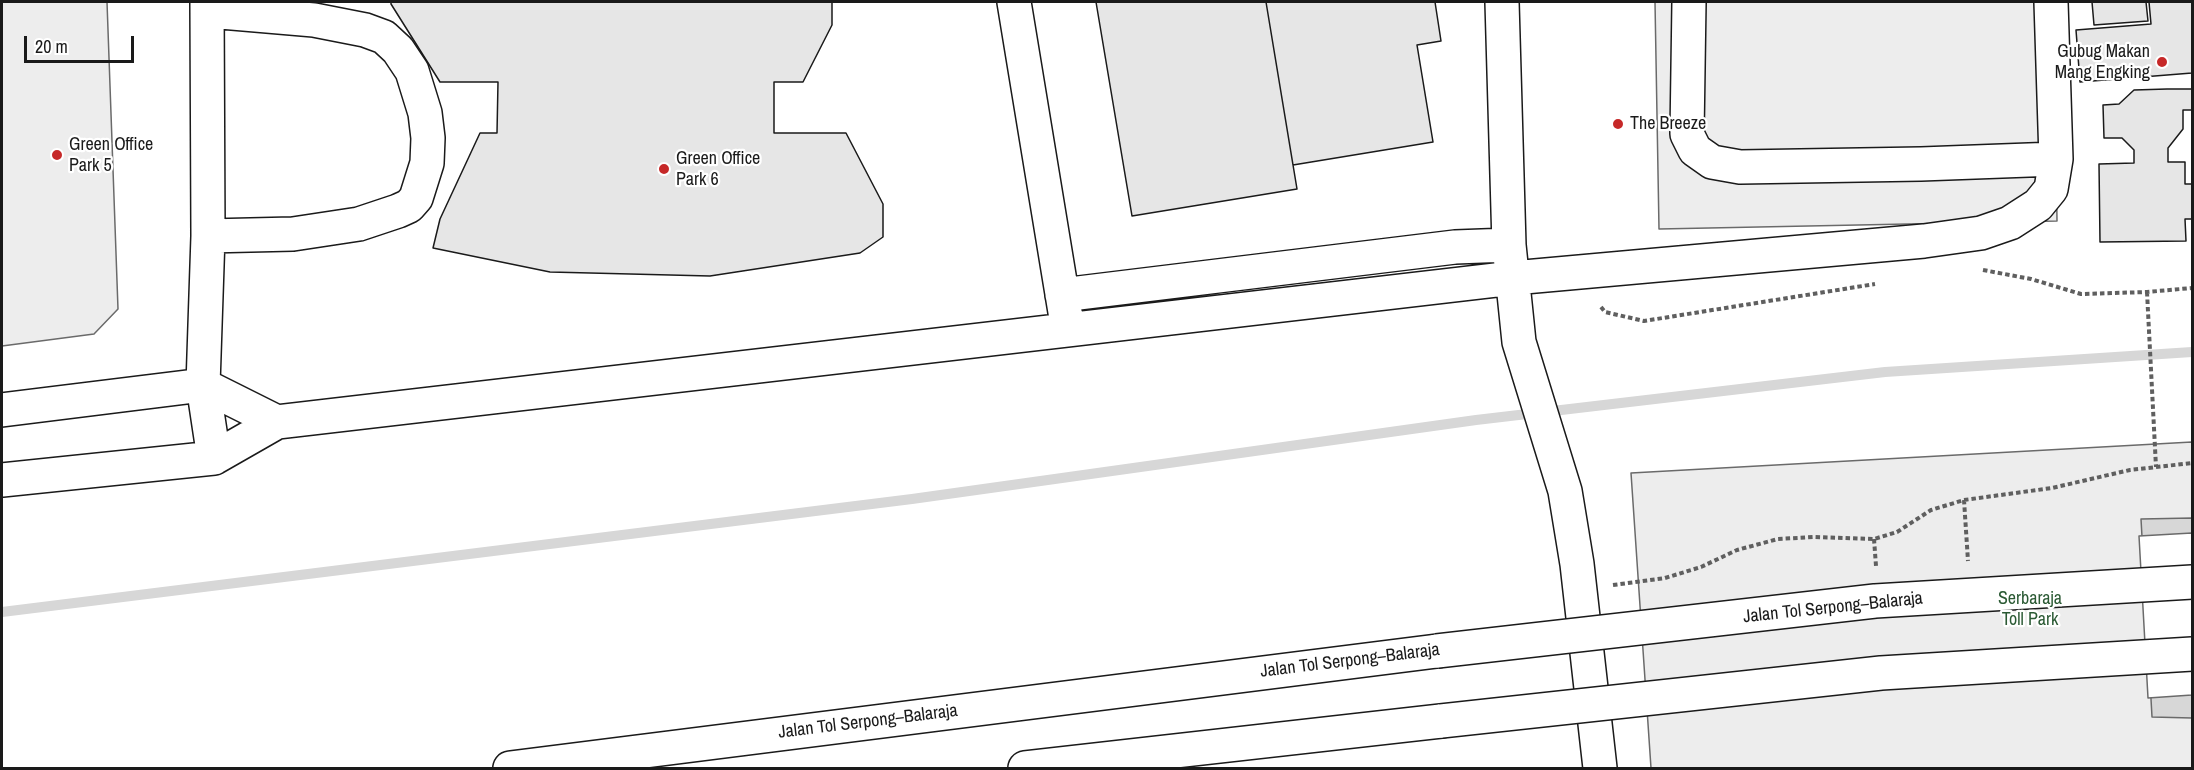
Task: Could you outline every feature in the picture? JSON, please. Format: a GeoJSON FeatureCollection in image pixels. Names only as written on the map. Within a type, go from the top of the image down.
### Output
{"type":"FeatureCollection","features":[{"type":"Feature","properties":{"kind":"main road"},"geometry":{"type":"LineString","coordinates":[[1014,2],[1068,329]]}},
{"type":"Feature","properties":{"kind":"main road"},"geometry":{"type":"LineString","coordinates":[[1502,2],[1509,245],[1519,342],[1565,491],[1600,768]]}},
{"type":"Feature","properties":{"kind":"main road"},"geometry":{"type":"LineString","coordinates":[[1689,2],[1687,134],[1695,150],[1712,162],[1740,167],[1817,167],[2056,159]]}},
{"type":"Feature","properties":{"kind":"main road"},"geometry":{"type":"LineString","coordinates":[[2,480],[214,458],[277,422],[1513,278],[1924,241],[1981,233],[2010,223],[2038,205],[2051,189],[2056,159],[2051,2]]}},
{"type":"Feature","properties":{"kind":"main road"},"geometry":{"type":"LineString","coordinates":[[208,236],[293,234],[359,224],[409,206],[416,198],[427,163],[428,138],[425,113],[412,71],[398,50],[384,37],[365,30],[314,20],[208,6],[208,236],[203,385],[214,458]]}},
{"type":"Feature","properties":{"kind":"main road"},"geometry":{"type":"LineString","coordinates":[[1062,295],[1455,247],[1509,245]]}},
{"type":"Feature","properties":{"kind":"main road"},"geometry":{"type":"LineString","coordinates":[[2,410],[203,385],[277,422]]}},
{"type":"Feature","properties":{"kind":"main road","name":"Jalan Tol Serpong–Balaraja"},"geometry":{"type":"LineString","coordinates":[[510,768],[1437,651],[1875,601],[2193,582]]}},
{"type":"Feature","properties":{"kind":"main road"},"geometry":{"type":"LineString","coordinates":[[1025,768],[1881,673],[2193,654]]}},
{"type":"Feature","properties":{"kind":"path"},"geometry":{"type":"LineString","coordinates":[[1972,268],[2031,279],[2081,294],[2193,288]]}},
{"type":"Feature","properties":{"kind":"path"},"geometry":{"type":"LineString","coordinates":[[1571,272],[1605,312],[1644,321],[1879,283]]}},
{"type":"Feature","properties":{"kind":"path"},"geometry":{"type":"LineString","coordinates":[[2147,292],[2156,467]]}},
{"type":"Feature","properties":{"kind":"path"},"geometry":{"type":"LineString","coordinates":[[1579,589],[1665,578],[1701,567],[1737,550],[1778,539],[1814,537],[1875,539],[1897,532],[1931,510],[1964,500],[2052,488],[2130,470],[2193,463]]}},
{"type":"Feature","properties":{"kind":"shaded area","name":"Green Office Park 5"},"geometry":{"type":"Polygon","coordinates":[[[2,2],[107,2],[118,309],[94,334],[2,346],[2,2]]]}},
{"type":"Feature","properties":{"kind":"shaded area"},"geometry":{"type":"Polygon","coordinates":[[[1655,2],[2054,2],[2057,221],[1659,229],[1655,2]]]}},
{"type":"Feature","properties":{"kind":"shaded area","name":"Serbaraja Toll Park"},"geometry":{"type":"Polygon","coordinates":[[[2192,442],[2192,768],[1651,768],[1631,473],[2192,442]]]}},
{"type":"Feature","properties":{"kind":"shaded area"},"geometry":{"type":"Polygon","coordinates":[[[2192,518],[2192,718],[2152,717],[2141,519],[2192,518]]]}},
{"type":"Feature","properties":{"kind":"pier"},"geometry":{"type":"Polygon","coordinates":[[[2192,533],[2192,695],[2148,698],[2139,536],[2192,533]]]}},
{"type":"Feature","properties":{"kind":"building","name":"Green Office Park 6"},"geometry":{"type":"Polygon","coordinates":[[[391,2],[832,2],[832,25],[803,82],[774,82],[774,133],[846,133],[883,204],[883,237],[860,253],[710,276],[550,272],[433,248],[440,219],[480,133],[497,133],[498,82],[440,82],[391,2]]]}},
{"type":"Feature","properties":{"kind":"building"},"geometry":{"type":"Polygon","coordinates":[[[1096,2],[1266,2],[1297,189],[1132,216],[1096,2]]]}},
{"type":"Feature","properties":{"kind":"building"},"geometry":{"type":"Polygon","coordinates":[[[1266,2],[1435,2],[1441,41],[1417,45],[1433,142],[1293,165],[1266,2]]]}},
{"type":"Feature","properties":{"kind":"building"},"geometry":{"type":"Polygon","coordinates":[[[2092,2],[2146,2],[2148,21],[2094,25],[2092,2]]]}},
{"type":"Feature","properties":{"kind":"building"},"geometry":{"type":"Polygon","coordinates":[[[2149,2],[2192,2],[2192,73],[2080,82],[2076,30],[2151,24],[2149,2]]]}},
{"type":"Feature","properties":{"kind":"building"},"geometry":{"type":"Polygon","coordinates":[[[2192,89],[2192,110],[2183,110],[2183,129],[2168,148],[2168,162],[2185,162],[2185,184],[2192,184],[2192,219],[2185,219],[2186,241],[2100,242],[2099,164],[2134,163],[2134,150],[2122,138],[2104,138],[2103,105],[2119,104],[2134,90],[2192,89]]]}},
{"type":"Feature","properties":{"kind":"waterway"},"geometry":{"type":"LineString","coordinates":[[2,612],[912,499],[1476,420],[1885,372],[2192,352]]}},
{"type":"Feature","properties":{"kind":"place","name":"Gubug Makan Mang Engking"},"geometry":{"type":"Point","coordinates":[2162,62]}},
{"type":"Feature","properties":{"kind":"place","name":"The Breeze"},"geometry":{"type":"Point","coordinates":[1618,124]}},
{"type":"Feature","properties":{"kind":"place","name":"Green Office Park 5"},"geometry":{"type":"Point","coordinates":[57,155]}},
{"type":"Feature","properties":{"kind":"place","name":"Green Office Park 6"},"geometry":{"type":"Point","coordinates":[664,169]}}]}
